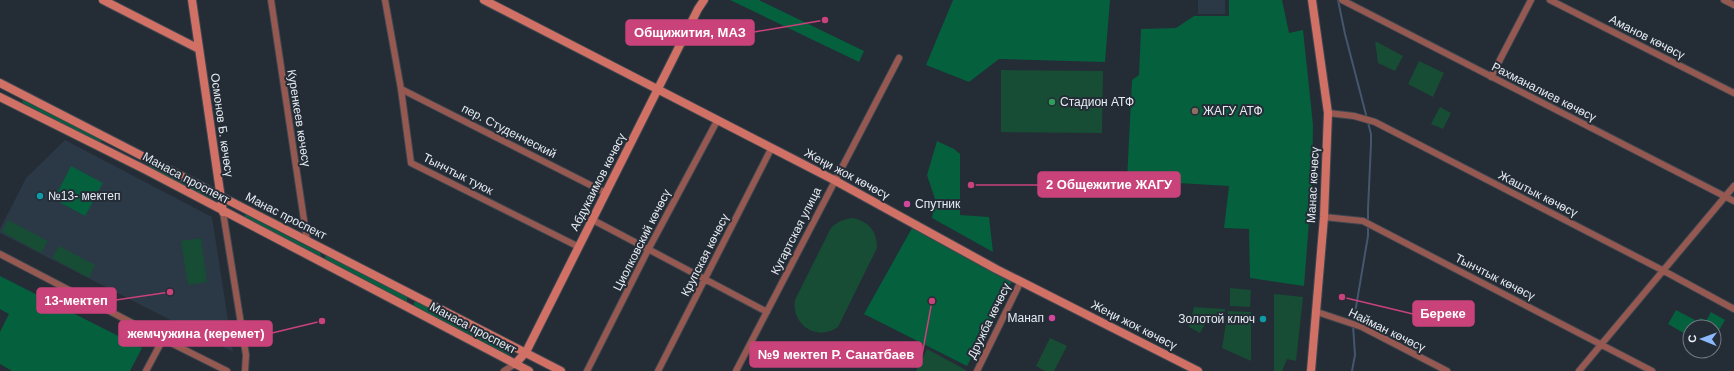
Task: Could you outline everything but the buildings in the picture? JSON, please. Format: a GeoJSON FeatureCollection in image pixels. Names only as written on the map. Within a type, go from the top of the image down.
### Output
{"type":"FeatureCollection","features":[{"type":"Feature","properties":{"kind":"main road"},"geometry":{"type":"LineString","coordinates":[[103,0],[199,49]]}},
{"type":"Feature","properties":{"kind":"main road","name":"Осмонов Б. көчөсү"},"geometry":{"type":"LineString","coordinates":[[192,0],[223,212]]}},
{"type":"Feature","properties":{"kind":"main road","name":"Жеңи жок көчөсү"},"geometry":{"type":"LineString","coordinates":[[484,0],[659,89],[771,149],[834,180],[1021,281],[1198,371]]}},
{"type":"Feature","properties":{"kind":"main road","name":"Абдукаимов көчөсү"},"geometry":{"type":"LineString","coordinates":[[698,9],[700,0]]}},
{"type":"Feature","properties":{"kind":"main road","name":"Абдукаимов көчөсү"},"geometry":{"type":"LineString","coordinates":[[515,364],[526,352],[698,9],[704,0]]}},
{"type":"Feature","properties":{"kind":"main road","name":"Манас көчөсү"},"geometry":{"type":"LineString","coordinates":[[1311,371],[1324,217],[1328,113],[1312,0]]}},
{"type":"Feature","properties":{"kind":"main road","name":"Манас проспект"},"geometry":{"type":"LineString","coordinates":[[0,83],[106,136],[561,371]]}},
{"type":"Feature","properties":{"kind":"main road"},"geometry":{"type":"LineString","coordinates":[[13,104],[20,93]]}},
{"type":"Feature","properties":{"kind":"main road","name":"Манаса проспект"},"geometry":{"type":"LineString","coordinates":[[0,98],[146,170],[223,212],[529,371]]}},
{"type":"Feature","properties":{"kind":"main road"},"geometry":{"type":"LineString","coordinates":[[100,148],[106,136]]}},
{"type":"Feature","properties":{"kind":"main road"},"geometry":{"type":"LineString","coordinates":[[146,170],[151,160]]}},
{"type":"Feature","properties":{"kind":"main road"},"geometry":{"type":"LineString","coordinates":[[320,262],[327,250]]}},
{"type":"Feature","properties":{"kind":"main road"},"geometry":{"type":"LineString","coordinates":[[407,307],[413,295]]}},
{"type":"Feature","properties":{"kind":"street","name":"Куренкеев көчөсү"},"geometry":{"type":"LineString","coordinates":[[271,0],[306,240]]}},
{"type":"Feature","properties":{"kind":"street","name":"Тынчтык туюк"},"geometry":{"type":"LineString","coordinates":[[385,0],[401,89],[411,162],[579,247]]}},
{"type":"Feature","properties":{"kind":"street"},"geometry":{"type":"LineString","coordinates":[[1491,77],[1531,0]]}},
{"type":"Feature","properties":{"kind":"street","name":"Аманов көчөсү"},"geometry":{"type":"LineString","coordinates":[[1550,0],[1734,94]]}},
{"type":"Feature","properties":{"kind":"street"},"geometry":{"type":"LineString","coordinates":[[1724,0],[1734,5]]}},
{"type":"Feature","properties":{"kind":"street","name":"Рахманалиев көчөсү"},"geometry":{"type":"LineString","coordinates":[[1343,1],[1734,201]]}},
{"type":"Feature","properties":{"kind":"street","name":"Кугартская улица"},"geometry":{"type":"LineString","coordinates":[[736,371],[834,180],[899,58]]}},
{"type":"Feature","properties":{"kind":"street","name":"пер. Студенческий"},"geometry":{"type":"LineString","coordinates":[[401,89],[606,193]]}},
{"type":"Feature","properties":{"kind":"street","name":"Жаштык көчөсү"},"geometry":{"type":"LineString","coordinates":[[1328,113],[1354,116],[1376,122],[1664,271],[1734,309]]}},
{"type":"Feature","properties":{"kind":"street","name":"Циолковский көчөсү"},"geometry":{"type":"LineString","coordinates":[[587,371],[648,250],[717,120]]}},
{"type":"Feature","properties":{"kind":"street","name":"Крупская көчөсү"},"geometry":{"type":"LineString","coordinates":[[658,371],[771,149]]}},
{"type":"Feature","properties":{"kind":"street"},"geometry":{"type":"LineString","coordinates":[[1579,371],[1734,186]]}},
{"type":"Feature","properties":{"kind":"street","name":"Осмонов Б. көчөсү"},"geometry":{"type":"LineString","coordinates":[[223,212],[246,355],[245,371]]}},
{"type":"Feature","properties":{"kind":"street","name":"Тынчтык көчөсү"},"geometry":{"type":"LineString","coordinates":[[1324,217],[1363,221],[1652,371]]}},
{"type":"Feature","properties":{"kind":"street"},"geometry":{"type":"LineString","coordinates":[[593,220],[767,312]]}},
{"type":"Feature","properties":{"kind":"street"},"geometry":{"type":"LineString","coordinates":[[0,254],[227,371]]}},
{"type":"Feature","properties":{"kind":"street","name":"Дружба көчөсү"},"geometry":{"type":"LineString","coordinates":[[977,371],[1021,281]]}},
{"type":"Feature","properties":{"kind":"street","name":"Найман көчөсү"},"geometry":{"type":"LineString","coordinates":[[1317,312],[1362,327],[1447,371]]}},
{"type":"Feature","properties":{"kind":"street"},"geometry":{"type":"LineString","coordinates":[[146,371],[163,339]]}},
{"type":"Feature","properties":{"kind":"street"},"geometry":{"type":"LineString","coordinates":[[504,371],[515,364]]}},
{"type":"Feature","properties":{"kind":"shaded area"},"geometry":{"type":"Polygon","coordinates":[[[1198,0],[1225,0],[1225,14],[1198,14],[1198,0]]]}},
{"type":"Feature","properties":{"kind":"shaded area"},"geometry":{"type":"Polygon","coordinates":[[[65,140],[212,217],[233,352],[0,233],[0,229],[26,178],[65,140]]]}},
{"type":"Feature","properties":{"kind":"green space"},"geometry":{"type":"Polygon","coordinates":[[[730,0],[759,0],[864,51],[859,62],[730,0]]]}},
{"type":"Feature","properties":{"kind":"green space"},"geometry":{"type":"Polygon","coordinates":[[[953,0],[1110,0],[1105,62],[999,59],[969,82],[926,65],[953,0]]]}},
{"type":"Feature","properties":{"kind":"green space"},"geometry":{"type":"Polygon","coordinates":[[[1229,0],[1282,0],[1289,33],[1303,30],[1313,125],[1312,183],[1304,286],[1250,278],[1249,229],[1224,228],[1229,186],[1127,180],[1132,80],[1139,75],[1141,29],[1176,28],[1194,16],[1229,16],[1229,0]]]}},
{"type":"Feature","properties":{"kind":"green space"},"geometry":{"type":"Polygon","coordinates":[[[1375,41],[1403,56],[1395,71],[1378,63],[1375,41]]]}},
{"type":"Feature","properties":{"kind":"green space"},"geometry":{"type":"Polygon","coordinates":[[[1419,61],[1444,73],[1433,97],[1408,84],[1419,61]]]}},
{"type":"Feature","properties":{"kind":"green space","name":"Стадион АТФ"},"geometry":{"type":"Polygon","coordinates":[[[1001,70],[1103,71],[1102,133],[1001,132],[1001,70]]]}},
{"type":"Feature","properties":{"kind":"green space"},"geometry":{"type":"Polygon","coordinates":[[[22,99],[25,99],[102,141],[99,142],[23,103],[22,99]]]}},
{"type":"Feature","properties":{"kind":"green space"},"geometry":{"type":"Polygon","coordinates":[[[1440,107],[1451,113],[1443,129],[1431,124],[1440,107]]]}},
{"type":"Feature","properties":{"kind":"green space"},"geometry":{"type":"Polygon","coordinates":[[[937,141],[954,149],[960,154],[960,215],[989,217],[993,252],[932,218],[935,199],[927,175],[937,141]]]}},
{"type":"Feature","properties":{"kind":"green space"},"geometry":{"type":"Polygon","coordinates":[[[150,165],[212,195],[213,198],[210,200],[149,168],[150,165]]]}},
{"type":"Feature","properties":{"kind":"green space"},"geometry":{"type":"Polygon","coordinates":[[[71,166],[103,183],[85,216],[54,199],[71,166]]]}},
{"type":"Feature","properties":{"kind":"green space"},"geometry":{"type":"Polygon","coordinates":[[[245,214],[320,253],[321,256],[320,257],[244,218],[245,214]]]}},
{"type":"Feature","properties":{"kind":"green space"},"geometry":{"type":"Polygon","coordinates":[[[853,218],[864,222],[871,228],[876,237],[877,248],[838,327],[822,333],[814,332],[801,323],[797,317],[795,300],[831,228],[841,221],[853,218]]]}},
{"type":"Feature","properties":{"kind":"green space"},"geometry":{"type":"Polygon","coordinates":[[[8,220],[48,241],[41,253],[2,232],[8,220]]]}},
{"type":"Feature","properties":{"kind":"green space"},"geometry":{"type":"Polygon","coordinates":[[[912,228],[1013,279],[967,366],[864,314],[912,228]]]}},
{"type":"Feature","properties":{"kind":"green space"},"geometry":{"type":"Polygon","coordinates":[[[201,238],[207,282],[188,285],[181,241],[201,238]]]}},
{"type":"Feature","properties":{"kind":"green space"},"geometry":{"type":"Polygon","coordinates":[[[59,246],[95,265],[89,278],[52,258],[59,246]]]}},
{"type":"Feature","properties":{"kind":"green space"},"geometry":{"type":"Polygon","coordinates":[[[325,256],[329,256],[407,297],[407,301],[404,301],[326,260],[325,256]]]}},
{"type":"Feature","properties":{"kind":"green space"},"geometry":{"type":"Polygon","coordinates":[[[0,276],[142,348],[130,371],[12,371],[0,364],[0,332],[9,314],[0,309],[0,276]]]}},
{"type":"Feature","properties":{"kind":"green space"},"geometry":{"type":"Polygon","coordinates":[[[1230,288],[1251,290],[1250,307],[1230,306],[1230,288]]]}},
{"type":"Feature","properties":{"kind":"green space"},"geometry":{"type":"Polygon","coordinates":[[[1274,294],[1303,297],[1296,361],[1287,359],[1282,371],[1274,371],[1274,294]]]}},
{"type":"Feature","properties":{"kind":"green space"},"geometry":{"type":"Polygon","coordinates":[[[417,301],[511,350],[512,354],[509,355],[414,306],[414,302],[417,301]]]}},
{"type":"Feature","properties":{"kind":"green space"},"geometry":{"type":"Polygon","coordinates":[[[1194,307],[1225,309],[1224,318],[1209,317],[1200,333],[1189,327],[1194,307]]]}},
{"type":"Feature","properties":{"kind":"green space"},"geometry":{"type":"Polygon","coordinates":[[[1676,310],[1693,319],[1682,319],[1682,332],[1668,324],[1676,310]]]}},
{"type":"Feature","properties":{"kind":"green space"},"geometry":{"type":"Polygon","coordinates":[[[1228,311],[1251,312],[1251,361],[1222,348],[1228,311]]]}},
{"type":"Feature","properties":{"kind":"green space"},"geometry":{"type":"Polygon","coordinates":[[[1711,312],[1725,320],[1722,325],[1722,319],[1707,319],[1711,312]]]}},
{"type":"Feature","properties":{"kind":"green space"},"geometry":{"type":"Polygon","coordinates":[[[1050,338],[1067,346],[1054,371],[1045,371],[1036,366],[1050,338]]]}},
{"type":"Feature","properties":{"kind":"green space"},"geometry":{"type":"Polygon","coordinates":[[[927,349],[966,370],[916,371],[927,349]]]}},
{"type":"Feature","properties":{"kind":"waterway"},"geometry":{"type":"LineString","coordinates":[[1338,0],[1345,34],[1371,134],[1368,236],[1353,325],[1355,355],[1352,371]]}},
{"type":"Feature","properties":{"kind":"place","name":"Общижития, МАЗ"},"geometry":{"type":"Point","coordinates":[825,20]}},
{"type":"Feature","properties":{"kind":"place","name":"Стадион АТФ"},"geometry":{"type":"Point","coordinates":[1052,102]}},
{"type":"Feature","properties":{"kind":"place","name":"ЖАГУ АТФ"},"geometry":{"type":"Point","coordinates":[1195,111]}},
{"type":"Feature","properties":{"kind":"place","name":"2 Общежитие ЖАГУ"},"geometry":{"type":"Point","coordinates":[971,185]}},
{"type":"Feature","properties":{"kind":"place","name":"№13- мектеп"},"geometry":{"type":"Point","coordinates":[40,196]}},
{"type":"Feature","properties":{"kind":"place","name":"Спутник"},"geometry":{"type":"Point","coordinates":[907,204]}},
{"type":"Feature","properties":{"kind":"place","name":"13-мектеп"},"geometry":{"type":"Point","coordinates":[170,292]}},
{"type":"Feature","properties":{"kind":"place","name":"Береке"},"geometry":{"type":"Point","coordinates":[1342,297]}},
{"type":"Feature","properties":{"kind":"place","name":"№9 мектеп Р. Санатбаев"},"geometry":{"type":"Point","coordinates":[932,301]}},
{"type":"Feature","properties":{"kind":"place","name":"Манап"},"geometry":{"type":"Point","coordinates":[1052,318]}},
{"type":"Feature","properties":{"kind":"place","name":"Золотой ключ"},"geometry":{"type":"Point","coordinates":[1263,319]}},
{"type":"Feature","properties":{"kind":"place","name":"жемчужина (керемет)"},"geometry":{"type":"Point","coordinates":[322,321]}}]}
